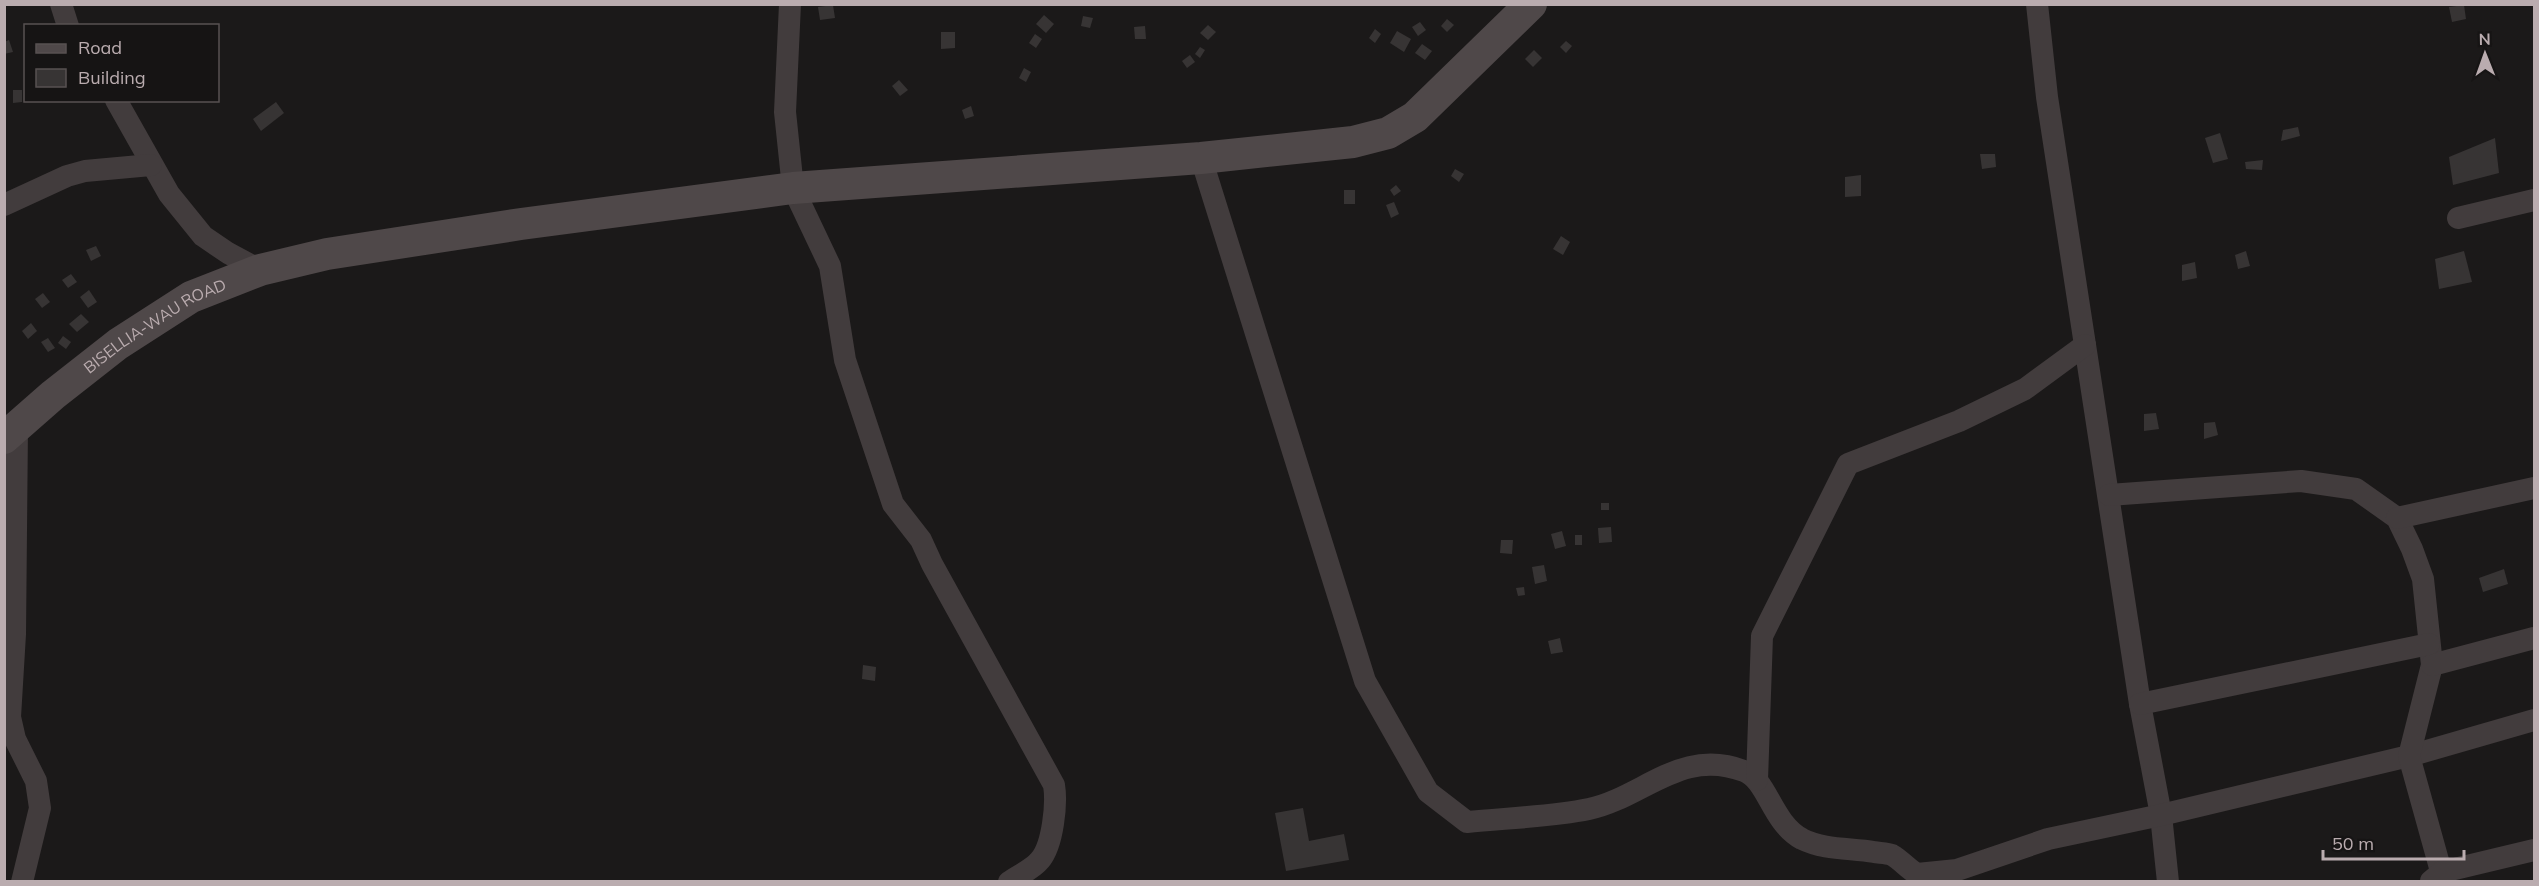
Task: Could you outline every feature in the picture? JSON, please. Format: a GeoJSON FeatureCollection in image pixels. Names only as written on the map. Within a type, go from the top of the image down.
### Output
{"type":"FeatureCollection","features":[{"type":"Feature","properties":{"kind":"main road","name":"BISELLIA-WAU ROAD"},"geometry":{"type":"LineString","coordinates":[[11,432],[53,395],[118,344],[192,297],[260,270],[327,254],[521,224],[793,188],[1201,158],[1353,142],[1388,133],[1414,117],[1445,90],[1531,4]]}},
{"type":"Feature","properties":{"kind":"street"},"geometry":{"type":"LineString","coordinates":[[61,4],[67,24]]}},
{"type":"Feature","properties":{"kind":"street"},"geometry":{"type":"LineString","coordinates":[[789,4],[785,112],[793,188],[830,266],[845,360],[893,504],[921,540],[1054,785],[1057,801],[1045,852],[1035,865],[1009,882]]}},
{"type":"Feature","properties":{"kind":"street"},"geometry":{"type":"LineString","coordinates":[[2037,4],[2048,97],[2085,345],[2140,704],[2161,815],[2168,882]]}},
{"type":"Feature","properties":{"kind":"street"},"geometry":{"type":"LineString","coordinates":[[117,102],[169,194],[203,236],[260,270]]}},
{"type":"Feature","properties":{"kind":"street"},"geometry":{"type":"LineString","coordinates":[[1201,158],[1365,681],[1428,792],[1467,822],[1587,809],[1608,804],[1664,775],[1694,766],[1724,766],[1746,772],[1757,780],[1777,816],[1787,828],[1804,839],[1825,847],[1891,854],[1917,874],[1957,870],[2048,840],[2409,756],[2535,720]]}},
{"type":"Feature","properties":{"kind":"street"},"geometry":{"type":"LineString","coordinates":[[4,205],[67,176],[85,171],[151,165]]}},
{"type":"Feature","properties":{"kind":"street"},"geometry":{"type":"LineString","coordinates":[[2458,218],[2535,200]]}},
{"type":"Feature","properties":{"kind":"street"},"geometry":{"type":"LineString","coordinates":[[1757,780],[1762,636],[1848,464],[1959,421],[2025,389],[2085,345]]}},
{"type":"Feature","properties":{"kind":"street"},"geometry":{"type":"LineString","coordinates":[[11,432],[15,634],[10,717],[15,739],[36,781],[40,808],[22,882]]}},
{"type":"Feature","properties":{"kind":"street"},"geometry":{"type":"LineString","coordinates":[[2109,495],[2301,481],[2356,489],[2397,518],[2423,579],[2431,654],[2409,756],[2439,878],[2535,850]]}},
{"type":"Feature","properties":{"kind":"street"},"geometry":{"type":"LineString","coordinates":[[2397,518],[2535,488]]}},
{"type":"Feature","properties":{"kind":"street"},"geometry":{"type":"LineString","coordinates":[[2140,704],[2535,638]]}},
{"type":"Feature","properties":{"kind":"building"},"geometry":{"type":"Polygon","coordinates":[[[833,5],[835,18],[820,20],[818,7],[833,5]]]}},
{"type":"Feature","properties":{"kind":"building"},"geometry":{"type":"Polygon","coordinates":[[[2464,5],[2466,19],[2452,22],[2449,7],[2464,5]]]}},
{"type":"Feature","properties":{"kind":"building"},"geometry":{"type":"Polygon","coordinates":[[[1044,15],[1054,24],[1046,33],[1036,24],[1044,15]]]}},
{"type":"Feature","properties":{"kind":"building"},"geometry":{"type":"Polygon","coordinates":[[[1083,16],[1093,18],[1090,28],[1081,26],[1083,16]]]}},
{"type":"Feature","properties":{"kind":"building"},"geometry":{"type":"Polygon","coordinates":[[[1447,19],[1454,25],[1447,32],[1441,26],[1447,19]]]}},
{"type":"Feature","properties":{"kind":"building"},"geometry":{"type":"Polygon","coordinates":[[[1420,22],[1426,30],[1418,36],[1412,27],[1420,22]]]}},
{"type":"Feature","properties":{"kind":"building"},"geometry":{"type":"Polygon","coordinates":[[[1208,25],[1216,32],[1208,40],[1200,33],[1208,25]]]}},
{"type":"Feature","properties":{"kind":"building"},"geometry":{"type":"Polygon","coordinates":[[[1145,26],[1146,39],[1135,39],[1134,27],[1145,26]]]}},
{"type":"Feature","properties":{"kind":"building"},"geometry":{"type":"Polygon","coordinates":[[[1375,29],[1381,34],[1375,43],[1369,38],[1375,29]]]}},
{"type":"Feature","properties":{"kind":"building"},"geometry":{"type":"Polygon","coordinates":[[[1397,31],[1411,39],[1404,52],[1390,43],[1397,31]]]}},
{"type":"Feature","properties":{"kind":"building"},"geometry":{"type":"Polygon","coordinates":[[[941,32],[955,32],[955,48],[941,49],[941,32]]]}},
{"type":"Feature","properties":{"kind":"building"},"geometry":{"type":"Polygon","coordinates":[[[1035,34],[1042,39],[1036,48],[1029,43],[1035,34]]]}},
{"type":"Feature","properties":{"kind":"building"},"geometry":{"type":"Polygon","coordinates":[[[9,40],[13,52],[4,54],[4,42],[9,40]]]}},
{"type":"Feature","properties":{"kind":"building"},"geometry":{"type":"Polygon","coordinates":[[[1566,41],[1572,46],[1566,53],[1560,47],[1566,41]]]}},
{"type":"Feature","properties":{"kind":"building"},"geometry":{"type":"Polygon","coordinates":[[[1422,44],[1432,51],[1425,60],[1415,53],[1422,44]]]}},
{"type":"Feature","properties":{"kind":"building"},"geometry":{"type":"Polygon","coordinates":[[[1200,47],[1205,50],[1200,58],[1195,54],[1200,47]]]}},
{"type":"Feature","properties":{"kind":"building"},"geometry":{"type":"Polygon","coordinates":[[[1534,50],[1542,58],[1533,67],[1525,59],[1534,50]]]}},
{"type":"Feature","properties":{"kind":"building"},"geometry":{"type":"Polygon","coordinates":[[[1190,55],[1195,62],[1187,68],[1182,61],[1190,55]]]}},
{"type":"Feature","properties":{"kind":"building"},"geometry":{"type":"Polygon","coordinates":[[[1024,68],[1031,72],[1026,82],[1019,78],[1024,68]]]}},
{"type":"Feature","properties":{"kind":"building"},"geometry":{"type":"Polygon","coordinates":[[[899,80],[908,90],[900,96],[892,86],[899,80]]]}},
{"type":"Feature","properties":{"kind":"building"},"geometry":{"type":"Polygon","coordinates":[[[13,90],[22,90],[22,102],[13,103],[13,90]]]}},
{"type":"Feature","properties":{"kind":"building"},"geometry":{"type":"Polygon","coordinates":[[[276,102],[284,113],[261,131],[253,119],[276,102]]]}},
{"type":"Feature","properties":{"kind":"building"},"geometry":{"type":"Polygon","coordinates":[[[971,106],[974,116],[965,119],[962,110],[971,106]]]}},
{"type":"Feature","properties":{"kind":"building"},"geometry":{"type":"Polygon","coordinates":[[[2298,127],[2300,136],[2281,141],[2283,130],[2298,127]]]}},
{"type":"Feature","properties":{"kind":"building"},"geometry":{"type":"Polygon","coordinates":[[[2220,133],[2228,159],[2213,163],[2205,138],[2220,133]]]}},
{"type":"Feature","properties":{"kind":"building"},"geometry":{"type":"Polygon","coordinates":[[[2495,138],[2499,173],[2453,185],[2449,157],[2495,138]]]}},
{"type":"Feature","properties":{"kind":"building"},"geometry":{"type":"Polygon","coordinates":[[[1980,154],[1995,154],[1996,167],[1982,169],[1980,154]]]}},
{"type":"Feature","properties":{"kind":"building"},"geometry":{"type":"Polygon","coordinates":[[[2263,160],[2262,170],[2246,169],[2245,162],[2263,160]]]}},
{"type":"Feature","properties":{"kind":"building"},"geometry":{"type":"Polygon","coordinates":[[[1455,169],[1464,174],[1459,182],[1451,176],[1455,169]]]}},
{"type":"Feature","properties":{"kind":"building"},"geometry":{"type":"Polygon","coordinates":[[[1861,175],[1861,196],[1845,197],[1845,177],[1861,175]]]}},
{"type":"Feature","properties":{"kind":"building"},"geometry":{"type":"Polygon","coordinates":[[[1396,185],[1401,191],[1394,196],[1390,190],[1396,185]]]}},
{"type":"Feature","properties":{"kind":"building"},"geometry":{"type":"Polygon","coordinates":[[[1344,190],[1355,190],[1355,204],[1344,204],[1344,190]]]}},
{"type":"Feature","properties":{"kind":"building"},"geometry":{"type":"Polygon","coordinates":[[[1394,202],[1399,214],[1391,218],[1386,205],[1394,202]]]}},
{"type":"Feature","properties":{"kind":"building"},"geometry":{"type":"Polygon","coordinates":[[[1561,236],[1570,242],[1563,255],[1553,249],[1561,236]]]}},
{"type":"Feature","properties":{"kind":"building"},"geometry":{"type":"Polygon","coordinates":[[[96,246],[101,256],[91,261],[86,250],[96,246]]]}},
{"type":"Feature","properties":{"kind":"building"},"geometry":{"type":"Polygon","coordinates":[[[2246,251],[2250,266],[2238,269],[2235,255],[2246,251]]]}},
{"type":"Feature","properties":{"kind":"building"},"geometry":{"type":"Polygon","coordinates":[[[2464,251],[2472,282],[2439,289],[2435,259],[2464,251]]]}},
{"type":"Feature","properties":{"kind":"building"},"geometry":{"type":"Polygon","coordinates":[[[2195,262],[2197,278],[2182,281],[2182,265],[2195,262]]]}},
{"type":"Feature","properties":{"kind":"building"},"geometry":{"type":"Polygon","coordinates":[[[71,274],[77,282],[68,288],[62,280],[71,274]]]}},
{"type":"Feature","properties":{"kind":"building"},"geometry":{"type":"Polygon","coordinates":[[[89,290],[97,302],[88,308],[80,297],[89,290]]]}},
{"type":"Feature","properties":{"kind":"building"},"geometry":{"type":"Polygon","coordinates":[[[43,293],[50,302],[42,308],[35,299],[43,293]]]}},
{"type":"Feature","properties":{"kind":"building"},"geometry":{"type":"Polygon","coordinates":[[[81,314],[89,322],[77,332],[69,324],[81,314]]]}},
{"type":"Feature","properties":{"kind":"building"},"geometry":{"type":"Polygon","coordinates":[[[31,323],[37,331],[28,339],[22,331],[31,323]]]}},
{"type":"Feature","properties":{"kind":"building"},"geometry":{"type":"Polygon","coordinates":[[[63,336],[71,342],[66,349],[58,343],[63,336]]]}},
{"type":"Feature","properties":{"kind":"building"},"geometry":{"type":"Polygon","coordinates":[[[48,338],[55,348],[48,352],[41,342],[48,338]]]}},
{"type":"Feature","properties":{"kind":"building"},"geometry":{"type":"Polygon","coordinates":[[[2156,413],[2159,429],[2144,431],[2144,414],[2156,413]]]}},
{"type":"Feature","properties":{"kind":"building"},"geometry":{"type":"Polygon","coordinates":[[[2215,422],[2218,435],[2204,439],[2204,423],[2215,422]]]}},
{"type":"Feature","properties":{"kind":"building"},"geometry":{"type":"Polygon","coordinates":[[[1601,503],[1609,503],[1609,510],[1601,510],[1601,503]]]}},
{"type":"Feature","properties":{"kind":"building"},"geometry":{"type":"Polygon","coordinates":[[[1611,527],[1612,542],[1599,543],[1598,528],[1611,527]]]}},
{"type":"Feature","properties":{"kind":"building"},"geometry":{"type":"Polygon","coordinates":[[[1562,531],[1566,546],[1555,549],[1551,534],[1562,531]]]}},
{"type":"Feature","properties":{"kind":"building"},"geometry":{"type":"Polygon","coordinates":[[[1575,535],[1582,535],[1582,545],[1575,545],[1575,535]]]}},
{"type":"Feature","properties":{"kind":"building"},"geometry":{"type":"Polygon","coordinates":[[[1501,540],[1513,540],[1512,554],[1500,553],[1501,540]]]}},
{"type":"Feature","properties":{"kind":"building"},"geometry":{"type":"Polygon","coordinates":[[[1544,565],[1547,581],[1535,584],[1532,567],[1544,565]]]}},
{"type":"Feature","properties":{"kind":"building"},"geometry":{"type":"Polygon","coordinates":[[[2504,569],[2508,584],[2483,592],[2479,578],[2504,569]]]}},
{"type":"Feature","properties":{"kind":"building"},"geometry":{"type":"Polygon","coordinates":[[[1524,587],[1525,595],[1518,596],[1516,588],[1524,587]]]}},
{"type":"Feature","properties":{"kind":"building"},"geometry":{"type":"Polygon","coordinates":[[[1560,638],[1563,652],[1551,654],[1548,641],[1560,638]]]}},
{"type":"Feature","properties":{"kind":"building"},"geometry":{"type":"Polygon","coordinates":[[[863,665],[876,667],[875,681],[862,679],[863,665]]]}},
{"type":"Feature","properties":{"kind":"building"},"geometry":{"type":"Polygon","coordinates":[[[1303,808],[1309,841],[1344,834],[1349,860],[1286,871],[1275,813],[1303,808]]]}}]}
